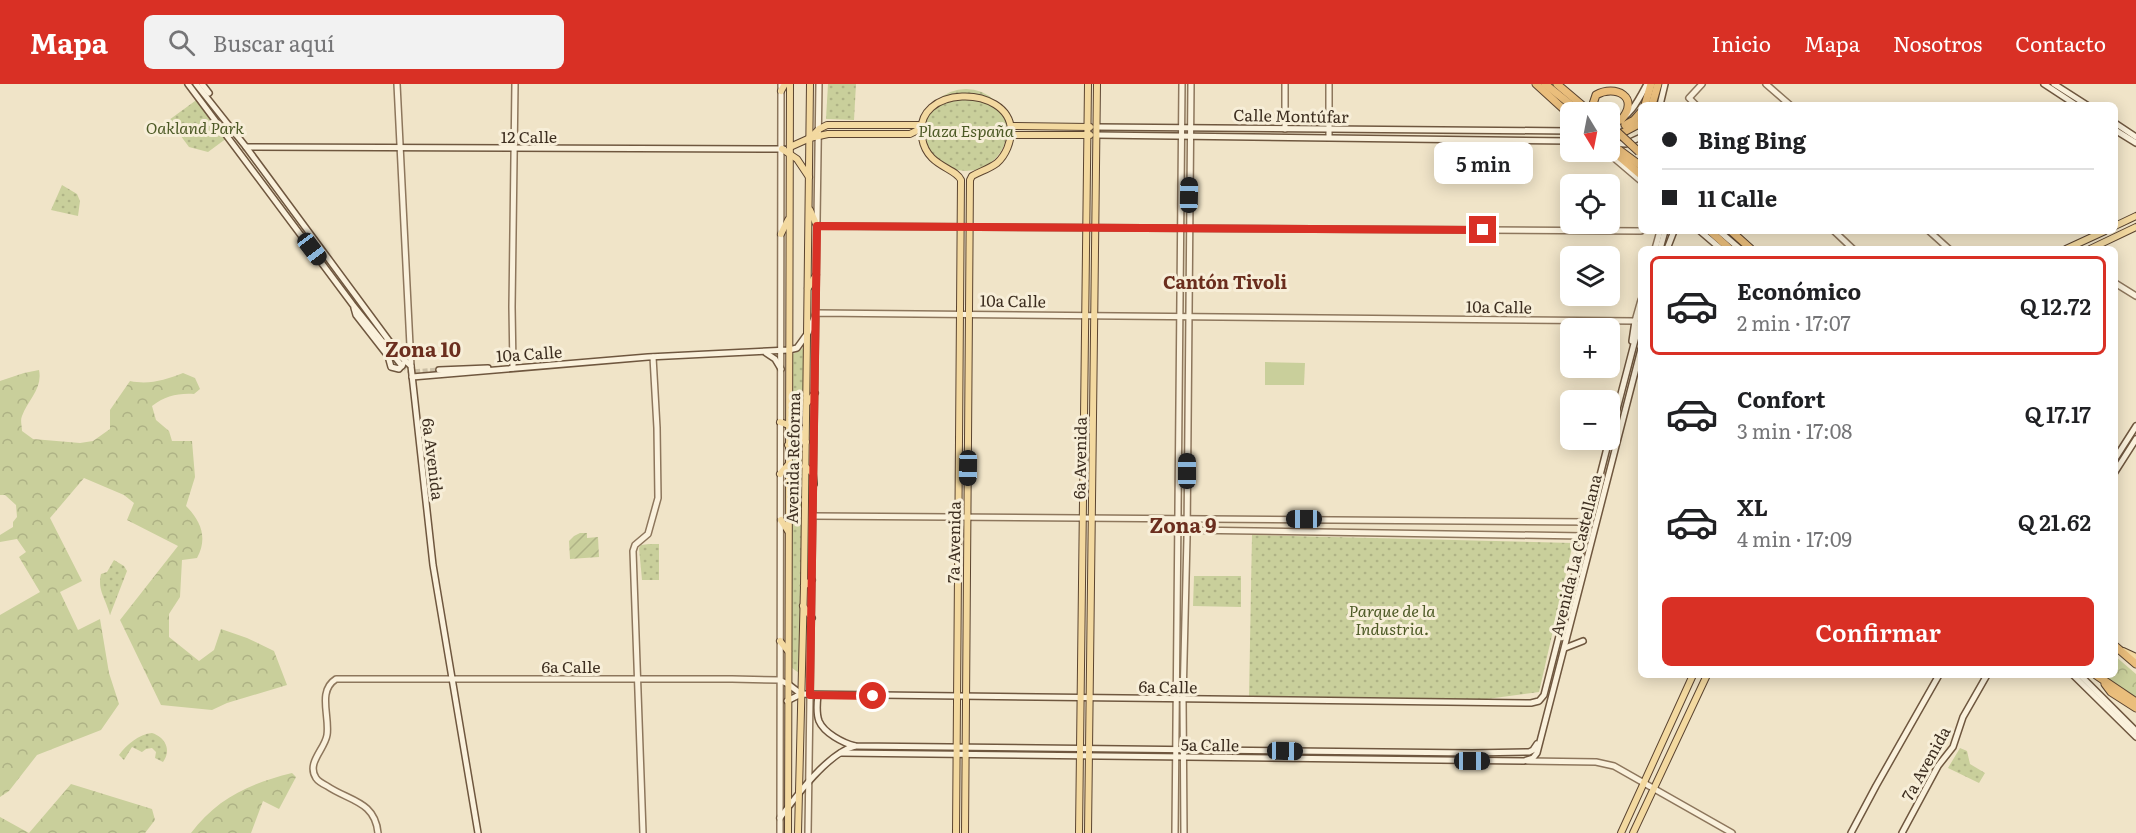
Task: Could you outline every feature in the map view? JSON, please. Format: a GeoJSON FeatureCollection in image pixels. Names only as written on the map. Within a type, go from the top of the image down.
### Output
{"type":"FeatureCollection","features":[{"type":"Feature","properties":{"kind":"highway"},"geometry":{"type":"LineString","coordinates":[[1536,84],[1560,105]]}},
{"type":"Feature","properties":{"kind":"highway"},"geometry":{"type":"LineString","coordinates":[[1545,84],[1568,102]]}},
{"type":"Feature","properties":{"kind":"highway"},"geometry":{"type":"LineString","coordinates":[[1557,84],[1578,102]]}},
{"type":"Feature","properties":{"kind":"highway"},"geometry":{"type":"LineString","coordinates":[[1645,102],[1649,84]]}},
{"type":"Feature","properties":{"kind":"highway"},"geometry":{"type":"LineString","coordinates":[[1653,102],[1658,84]]}},
{"type":"Feature","properties":{"kind":"highway"},"geometry":{"type":"LineString","coordinates":[[1594,102],[1596,94],[1605,89],[1624,93],[1629,102],[1623,122]]}},
{"type":"Feature","properties":{"kind":"highway"},"geometry":{"type":"LineString","coordinates":[[1623,122],[1634,120],[1638,115]]}},
{"type":"Feature","properties":{"kind":"highway"},"geometry":{"type":"LineString","coordinates":[[1622,133],[1638,125]]}},
{"type":"Feature","properties":{"kind":"highway"},"geometry":{"type":"LineString","coordinates":[[1620,135],[1638,150]]}},
{"type":"Feature","properties":{"kind":"highway"},"geometry":{"type":"LineString","coordinates":[[1620,150],[1638,164]]}},
{"type":"Feature","properties":{"kind":"highway"},"geometry":{"type":"LineString","coordinates":[[1620,159],[1638,173]]}},
{"type":"Feature","properties":{"kind":"highway"},"geometry":{"type":"LineString","coordinates":[[1713,234],[1727,246]]}},
{"type":"Feature","properties":{"kind":"highway"},"geometry":{"type":"LineString","coordinates":[[1734,234],[1748,246]]}},
{"type":"Feature","properties":{"kind":"highway"},"geometry":{"type":"LineString","coordinates":[[2118,649],[2136,664]]}},
{"type":"Feature","properties":{"kind":"highway"},"geometry":{"type":"LineString","coordinates":[[2099,678],[2111,692],[2136,708]]}},
{"type":"Feature","properties":{"kind":"highway"},"geometry":{"type":"LineString","coordinates":[[2100,678],[2136,702]]}},
{"type":"Feature","properties":{"kind":"main road","name":"Avenida Reforma"},"geometry":{"type":"LineString","coordinates":[[788,833],[790,84]]}},
{"type":"Feature","properties":{"kind":"main road","name":"Avenida Reforma"},"geometry":{"type":"LineString","coordinates":[[798,833],[804,606],[810,84]]}},
{"type":"Feature","properties":{"kind":"main road","name":"6a Avenida"},"geometry":{"type":"LineString","coordinates":[[1079,833],[1088,84]]}},
{"type":"Feature","properties":{"kind":"main road","name":"6a Avenida"},"geometry":{"type":"LineString","coordinates":[[1088,833],[1097,84]]}},
{"type":"Feature","properties":{"kind":"main road"},"geometry":{"type":"LineString","coordinates":[[782,150],[790,151],[826,125],[922,125],[926,110],[941,93]]}},
{"type":"Feature","properties":{"kind":"main road"},"geometry":{"type":"LineString","coordinates":[[996,96],[1004,105],[1011,126],[1011,135]]}},
{"type":"Feature","properties":{"kind":"main road"},"geometry":{"type":"LineString","coordinates":[[810,122],[819,132]]}},
{"type":"Feature","properties":{"kind":"main road","name":"7a Avenida"},"geometry":{"type":"LineString","coordinates":[[922,125],[922,138],[930,156],[939,165],[958,175],[961,180],[956,833]]}},
{"type":"Feature","properties":{"kind":"main road","name":"Calle Montúfar"},"geometry":{"type":"LineString","coordinates":[[1011,126],[1096,127]]}},
{"type":"Feature","properties":{"kind":"main road","name":"Calle Montúfar"},"geometry":{"type":"LineString","coordinates":[[1011,135],[1096,135]]}},
{"type":"Feature","properties":{"kind":"main road","name":"7a Avenida"},"geometry":{"type":"LineString","coordinates":[[965,833],[970,180],[972,176],[998,162],[1006,151],[1011,135]]}},
{"type":"Feature","properties":{"kind":"main road"},"geometry":{"type":"LineString","coordinates":[[790,151],[809,177]]}},
{"type":"Feature","properties":{"kind":"main road"},"geometry":{"type":"LineString","coordinates":[[809,208],[817,226]]}},
{"type":"Feature","properties":{"kind":"main road"},"geometry":{"type":"LineString","coordinates":[[781,234],[790,216]]}},
{"type":"Feature","properties":{"kind":"main road"},"geometry":{"type":"LineString","coordinates":[[2118,225],[2136,216]]}},
{"type":"Feature","properties":{"kind":"main road"},"geometry":{"type":"LineString","coordinates":[[2096,246],[2136,227]]}},
{"type":"Feature","properties":{"kind":"main road"},"geometry":{"type":"LineString","coordinates":[[2072,246],[2098,234]]}},
{"type":"Feature","properties":{"kind":"main road"},"geometry":{"type":"LineString","coordinates":[[808,289],[816,276]]}},
{"type":"Feature","properties":{"kind":"main road"},"geometry":{"type":"LineString","coordinates":[[807,403],[815,393]]}},
{"type":"Feature","properties":{"kind":"main road"},"geometry":{"type":"LineString","coordinates":[[780,422],[788,423],[800,430],[806,442]]}},
{"type":"Feature","properties":{"kind":"main road"},"geometry":{"type":"LineString","coordinates":[[788,445],[797,439],[806,442]]}},
{"type":"Feature","properties":{"kind":"main road"},"geometry":{"type":"LineString","coordinates":[[780,474],[788,464]]}},
{"type":"Feature","properties":{"kind":"main road"},"geometry":{"type":"LineString","coordinates":[[806,466],[813,474],[813,484]]}},
{"type":"Feature","properties":{"kind":"main road"},"geometry":{"type":"LineString","coordinates":[[781,520],[788,531]]}},
{"type":"Feature","properties":{"kind":"main road"},"geometry":{"type":"LineString","coordinates":[[804,586],[812,580]]}},
{"type":"Feature","properties":{"kind":"main road"},"geometry":{"type":"LineString","coordinates":[[804,606],[812,618]]}},
{"type":"Feature","properties":{"kind":"main road"},"geometry":{"type":"LineString","coordinates":[[780,640],[788,651]]}},
{"type":"Feature","properties":{"kind":"main road"},"geometry":{"type":"LineString","coordinates":[[2118,648],[2136,657]]}},
{"type":"Feature","properties":{"kind":"main road"},"geometry":{"type":"LineString","coordinates":[[1621,833],[1693,678]]}},
{"type":"Feature","properties":{"kind":"main road"},"geometry":{"type":"LineString","coordinates":[[1633,833],[1706,678]]}},
{"type":"Feature","properties":{"kind":"street"},"geometry":{"type":"LineString","coordinates":[[188,84],[402,366]]}},
{"type":"Feature","properties":{"kind":"street"},"geometry":{"type":"LineString","coordinates":[[196,84],[213,103],[401,357],[411,366]]}},
{"type":"Feature","properties":{"kind":"street"},"geometry":{"type":"LineString","coordinates":[[202,84],[213,103]]}},
{"type":"Feature","properties":{"kind":"street","name":"6a Avenida"},"geometry":{"type":"LineString","coordinates":[[397,84],[412,377],[433,565],[478,833]]}},
{"type":"Feature","properties":{"kind":"street"},"geometry":{"type":"LineString","coordinates":[[513,368],[515,84]]}},
{"type":"Feature","properties":{"kind":"street"},"geometry":{"type":"LineString","coordinates":[[808,833],[819,84]]}},
{"type":"Feature","properties":{"kind":"street"},"geometry":{"type":"LineString","coordinates":[[1182,84],[1178,530],[1184,833]]}},
{"type":"Feature","properties":{"kind":"street"},"geometry":{"type":"LineString","coordinates":[[1175,833],[1176,750],[1187,530],[1191,84]]}},
{"type":"Feature","properties":{"kind":"street"},"geometry":{"type":"LineString","coordinates":[[1285,84],[1285,129]]}},
{"type":"Feature","properties":{"kind":"street"},"geometry":{"type":"LineString","coordinates":[[1329,84],[1329,137]]}},
{"type":"Feature","properties":{"kind":"street"},"geometry":{"type":"LineString","coordinates":[[1620,123],[1634,108],[1649,84]]}},
{"type":"Feature","properties":{"kind":"street"},"geometry":{"type":"LineString","coordinates":[[1661,102],[1665,84]]}},
{"type":"Feature","properties":{"kind":"street"},"geometry":{"type":"LineString","coordinates":[[1693,102],[1689,98],[1702,84]]}},
{"type":"Feature","properties":{"kind":"street"},"geometry":{"type":"LineString","coordinates":[[1766,84],[1787,102]]}},
{"type":"Feature","properties":{"kind":"street"},"geometry":{"type":"LineString","coordinates":[[2044,84],[2071,102]]}},
{"type":"Feature","properties":{"kind":"street"},"geometry":{"type":"LineString","coordinates":[[2054,84],[2082,102]]}},
{"type":"Feature","properties":{"kind":"street"},"geometry":{"type":"LineString","coordinates":[[780,833],[782,86]]}},
{"type":"Feature","properties":{"kind":"street"},"geometry":{"type":"LineString","coordinates":[[2118,125],[2136,137]]}},
{"type":"Feature","properties":{"kind":"street","name":"Calle Montúfar"},"geometry":{"type":"LineString","coordinates":[[1096,127],[1560,131]]}},
{"type":"Feature","properties":{"kind":"street"},"geometry":{"type":"LineString","coordinates":[[2118,132],[2136,144]]}},
{"type":"Feature","properties":{"kind":"street","name":"Calle Montúfar"},"geometry":{"type":"LineString","coordinates":[[1096,135],[1560,141]]}},
{"type":"Feature","properties":{"kind":"street"},"geometry":{"type":"LineString","coordinates":[[1620,144],[1637,140]]}},
{"type":"Feature","properties":{"kind":"street","name":"12 Calle"},"geometry":{"type":"LineString","coordinates":[[246,147],[782,150]]}},
{"type":"Feature","properties":{"kind":"street"},"geometry":{"type":"LineString","coordinates":[[258,176],[257,153],[266,148]]}},
{"type":"Feature","properties":{"kind":"street"},"geometry":{"type":"LineString","coordinates":[[1620,161],[1638,178]]}},
{"type":"Feature","properties":{"kind":"street"},"geometry":{"type":"LineString","coordinates":[[817,226],[1638,231]]}},
{"type":"Feature","properties":{"kind":"street"},"geometry":{"type":"LineString","coordinates":[[1704,234],[1718,246]]}},
{"type":"Feature","properties":{"kind":"street"},"geometry":{"type":"LineString","coordinates":[[1722,234],[1736,246]]}},
{"type":"Feature","properties":{"kind":"street"},"geometry":{"type":"LineString","coordinates":[[1837,234],[1850,246]]}},
{"type":"Feature","properties":{"kind":"street"},"geometry":{"type":"LineString","coordinates":[[1932,234],[1946,246]]}},
{"type":"Feature","properties":{"kind":"street"},"geometry":{"type":"LineString","coordinates":[[2118,285],[2136,296]]}},
{"type":"Feature","properties":{"kind":"street"},"geometry":{"type":"LineString","coordinates":[[354,305],[356,315],[388,356],[392,368],[397,370],[402,368],[401,357]]}},
{"type":"Feature","properties":{"kind":"street"},"geometry":{"type":"LineString","coordinates":[[789,350],[797,348],[807,334],[816,313]]}},
{"type":"Feature","properties":{"kind":"street","name":"10a Calle"},"geometry":{"type":"LineString","coordinates":[[816,313],[1638,319]]}},
{"type":"Feature","properties":{"kind":"street","name":"Avenida La Castellana"},"geometry":{"type":"LineString","coordinates":[[1620,396],[1638,319]]}},
{"type":"Feature","properties":{"kind":"street","name":"10a Calle"},"geometry":{"type":"LineString","coordinates":[[412,377],[653,357],[789,350]]}},
{"type":"Feature","properties":{"kind":"street"},"geometry":{"type":"LineString","coordinates":[[765,352],[775,359],[781,369]]}},
{"type":"Feature","properties":{"kind":"street"},"geometry":{"type":"LineString","coordinates":[[644,833],[633,551],[635,545],[648,534],[658,498],[653,357]]}},
{"type":"Feature","properties":{"kind":"street","name":"Avenida La Castellana"},"geometry":{"type":"LineString","coordinates":[[1524,761],[1536,755],[1638,361]]}},
{"type":"Feature","properties":{"kind":"street"},"geometry":{"type":"LineString","coordinates":[[439,370],[483,367],[496,369]]}},
{"type":"Feature","properties":{"kind":"street"},"geometry":{"type":"LineString","coordinates":[[1179,408],[1188,408]]}},
{"type":"Feature","properties":{"kind":"street"},"geometry":{"type":"LineString","coordinates":[[1620,418],[1624,415]]}},
{"type":"Feature","properties":{"kind":"street"},"geometry":{"type":"LineString","coordinates":[[2118,454],[2136,426]]}},
{"type":"Feature","properties":{"kind":"street"},"geometry":{"type":"LineString","coordinates":[[2118,467],[2136,439]]}},
{"type":"Feature","properties":{"kind":"street","name":"Avenida La Castellana"},"geometry":{"type":"LineString","coordinates":[[1535,703],[1545,695],[1606,450]]}},
{"type":"Feature","properties":{"kind":"street"},"geometry":{"type":"LineString","coordinates":[[813,516],[1588,522],[1591,531],[1589,550]]}},
{"type":"Feature","properties":{"kind":"street"},"geometry":{"type":"LineString","coordinates":[[1178,530],[1584,536],[1589,550]]}},
{"type":"Feature","properties":{"kind":"street"},"geometry":{"type":"LineString","coordinates":[[1559,633],[1564,638],[1568,636]]}},
{"type":"Feature","properties":{"kind":"street"},"geometry":{"type":"LineString","coordinates":[[1565,648],[1583,641]]}},
{"type":"Feature","properties":{"kind":"street"},"geometry":{"type":"LineString","coordinates":[[1851,833],[1937,678]]}},
{"type":"Feature","properties":{"kind":"street","name":"7a Avenida"},"geometry":{"type":"LineString","coordinates":[[1902,833],[1938,766],[1953,747],[1963,717],[1985,678]]}},
{"type":"Feature","properties":{"kind":"street"},"geometry":{"type":"LineString","coordinates":[[2076,678],[2136,737]]}},
{"type":"Feature","properties":{"kind":"street"},"geometry":{"type":"LineString","coordinates":[[2083,678],[2136,731]]}},
{"type":"Feature","properties":{"kind":"street","name":"6a Calle"},"geometry":{"type":"LineString","coordinates":[[378,833],[375,819],[369,809],[326,786],[316,778],[314,773],[314,762],[326,740],[325,694],[328,686],[336,679],[779,680],[801,694],[810,695],[1535,703]]}},
{"type":"Feature","properties":{"kind":"street"},"geometry":{"type":"LineString","coordinates":[[788,701],[801,694]]}},
{"type":"Feature","properties":{"kind":"street"},"geometry":{"type":"LineString","coordinates":[[818,695],[817,716],[820,723],[842,741],[855,746]]}},
{"type":"Feature","properties":{"kind":"street","name":"5a Calle"},"geometry":{"type":"LineString","coordinates":[[780,818],[808,781],[841,753],[855,746],[1529,752],[1534,749],[1541,735]]}},
{"type":"Feature","properties":{"kind":"street","name":"5a Calle"},"geometry":{"type":"LineString","coordinates":[[841,753],[1596,762],[1614,766],[1644,783]]}},
{"type":"Feature","properties":{"kind":"street"},"geometry":{"type":"LineString","coordinates":[[1644,783],[1732,833]]}},
{"type":"Feature","properties":{"kind":"green space"},"geometry":{"type":"Polygon","coordinates":[[[828,84],[856,84],[854,120],[826,119],[828,84]]]}},
{"type":"Feature","properties":{"kind":"green space","name":"Plaza España"},"geometry":{"type":"Polygon","coordinates":[[[966,89],[982,92],[995,101],[1004,114],[1007,130],[1004,146],[995,159],[982,168],[966,171],[950,168],[937,159],[928,146],[925,130],[928,114],[937,101],[950,92],[966,89]]]}},
{"type":"Feature","properties":{"kind":"green space","name":"Oakland Park"},"geometry":{"type":"Polygon","coordinates":[[[195,101],[221,134],[227,138],[208,152],[189,147],[169,120],[195,101]]]}},
{"type":"Feature","properties":{"kind":"green space"},"geometry":{"type":"Polygon","coordinates":[[[62,185],[77,194],[80,201],[78,216],[51,210],[62,185]]]}},
{"type":"Feature","properties":{"kind":"green space"},"geometry":{"type":"Polygon","coordinates":[[[810,334],[806,678],[792,668],[792,360],[793,354],[802,349],[810,334]]]}},
{"type":"Feature","properties":{"kind":"green space"},"geometry":{"type":"Polygon","coordinates":[[[1265,362],[1305,363],[1304,385],[1265,385],[1265,362]]]}},
{"type":"Feature","properties":{"kind":"green space"},"geometry":{"type":"Polygon","coordinates":[[[39,370],[39,383],[21,418],[22,431],[33,439],[80,443],[93,441],[110,429],[110,410],[130,381],[157,381],[183,373],[195,378],[200,389],[194,394],[172,396],[152,406],[156,420],[169,431],[172,441],[192,441],[195,477],[186,506],[196,518],[202,537],[197,558],[182,560],[180,597],[169,614],[169,637],[199,661],[214,650],[221,629],[247,638],[274,651],[287,685],[227,703],[212,710],[161,705],[120,620],[178,546],[127,520],[134,503],[124,495],[84,478],[50,518],[82,581],[60,592],[78,630],[100,619],[109,673],[119,704],[101,730],[37,755],[9,791],[0,797],[0,615],[40,592],[19,557],[26,552],[17,539],[0,542],[0,535],[13,527],[13,522],[17,517],[16,505],[5,495],[0,495],[0,381],[39,370]]]}},
{"type":"Feature","properties":{"kind":"green space"},"geometry":{"type":"Polygon","coordinates":[[[580,533],[587,533],[587,538],[598,537],[599,557],[570,559],[569,541],[580,533]]]}},
{"type":"Feature","properties":{"kind":"green space","name":"Parque de la Industria."},"geometry":{"type":"Polygon","coordinates":[[[1252,535],[1573,543],[1539,692],[1472,701],[1249,697],[1252,535]]]}},
{"type":"Feature","properties":{"kind":"green space"},"geometry":{"type":"Polygon","coordinates":[[[659,544],[659,580],[642,580],[639,548],[641,545],[659,544]]]}},
{"type":"Feature","properties":{"kind":"green space"},"geometry":{"type":"Polygon","coordinates":[[[114,560],[124,566],[127,571],[110,615],[100,580],[101,574],[107,572],[114,560]]]}},
{"type":"Feature","properties":{"kind":"green space"},"geometry":{"type":"Polygon","coordinates":[[[1194,576],[1241,576],[1241,607],[1193,606],[1194,576]]]}},
{"type":"Feature","properties":{"kind":"green space"},"geometry":{"type":"Polygon","coordinates":[[[2118,659],[2136,674],[2136,697],[2108,678],[2118,678],[2118,659]]]}},
{"type":"Feature","properties":{"kind":"green space"},"geometry":{"type":"Polygon","coordinates":[[[152,733],[166,744],[167,753],[163,762],[155,758],[156,752],[152,748],[142,752],[132,747],[124,760],[119,755],[125,747],[142,735],[152,733]]]}},
{"type":"Feature","properties":{"kind":"green space"},"geometry":{"type":"Polygon","coordinates":[[[1960,748],[1967,751],[1970,764],[1985,773],[1979,783],[1948,768],[1960,748]]]}},
{"type":"Feature","properties":{"kind":"green space"},"geometry":{"type":"Polygon","coordinates":[[[292,773],[296,777],[279,809],[263,801],[251,833],[191,833],[212,810],[224,801],[249,787],[292,773]]]}},
{"type":"Feature","properties":{"kind":"green space"},"geometry":{"type":"Polygon","coordinates":[[[71,784],[152,809],[155,820],[145,833],[29,833],[71,784]]]}},
{"type":"Feature","properties":{"kind":"green space"},"geometry":{"type":"Polygon","coordinates":[[[0,817],[29,833],[0,833],[0,817]]]}},
{"type":"Feature","properties":{"kind":"tunnel"},"geometry":{"type":"LineString","coordinates":[[402,366],[411,372],[439,370]]}},
{"type":"Feature","properties":{"kind":"district","name":"Cantón Tivoli"},"geometry":{"type":"Point","coordinates":[1225,281]}},
{"type":"Feature","properties":{"kind":"district","name":"Zona 10"},"geometry":{"type":"Point","coordinates":[423,348]}},
{"type":"Feature","properties":{"kind":"district","name":"Zona 9"},"geometry":{"type":"Point","coordinates":[1183,524]}},
{"type":"Feature","properties":{"kind":"route"},"geometry":{"type":"LineString","coordinates":[[873,696],[810,695],[817,226],[1483,230]]}}]}
